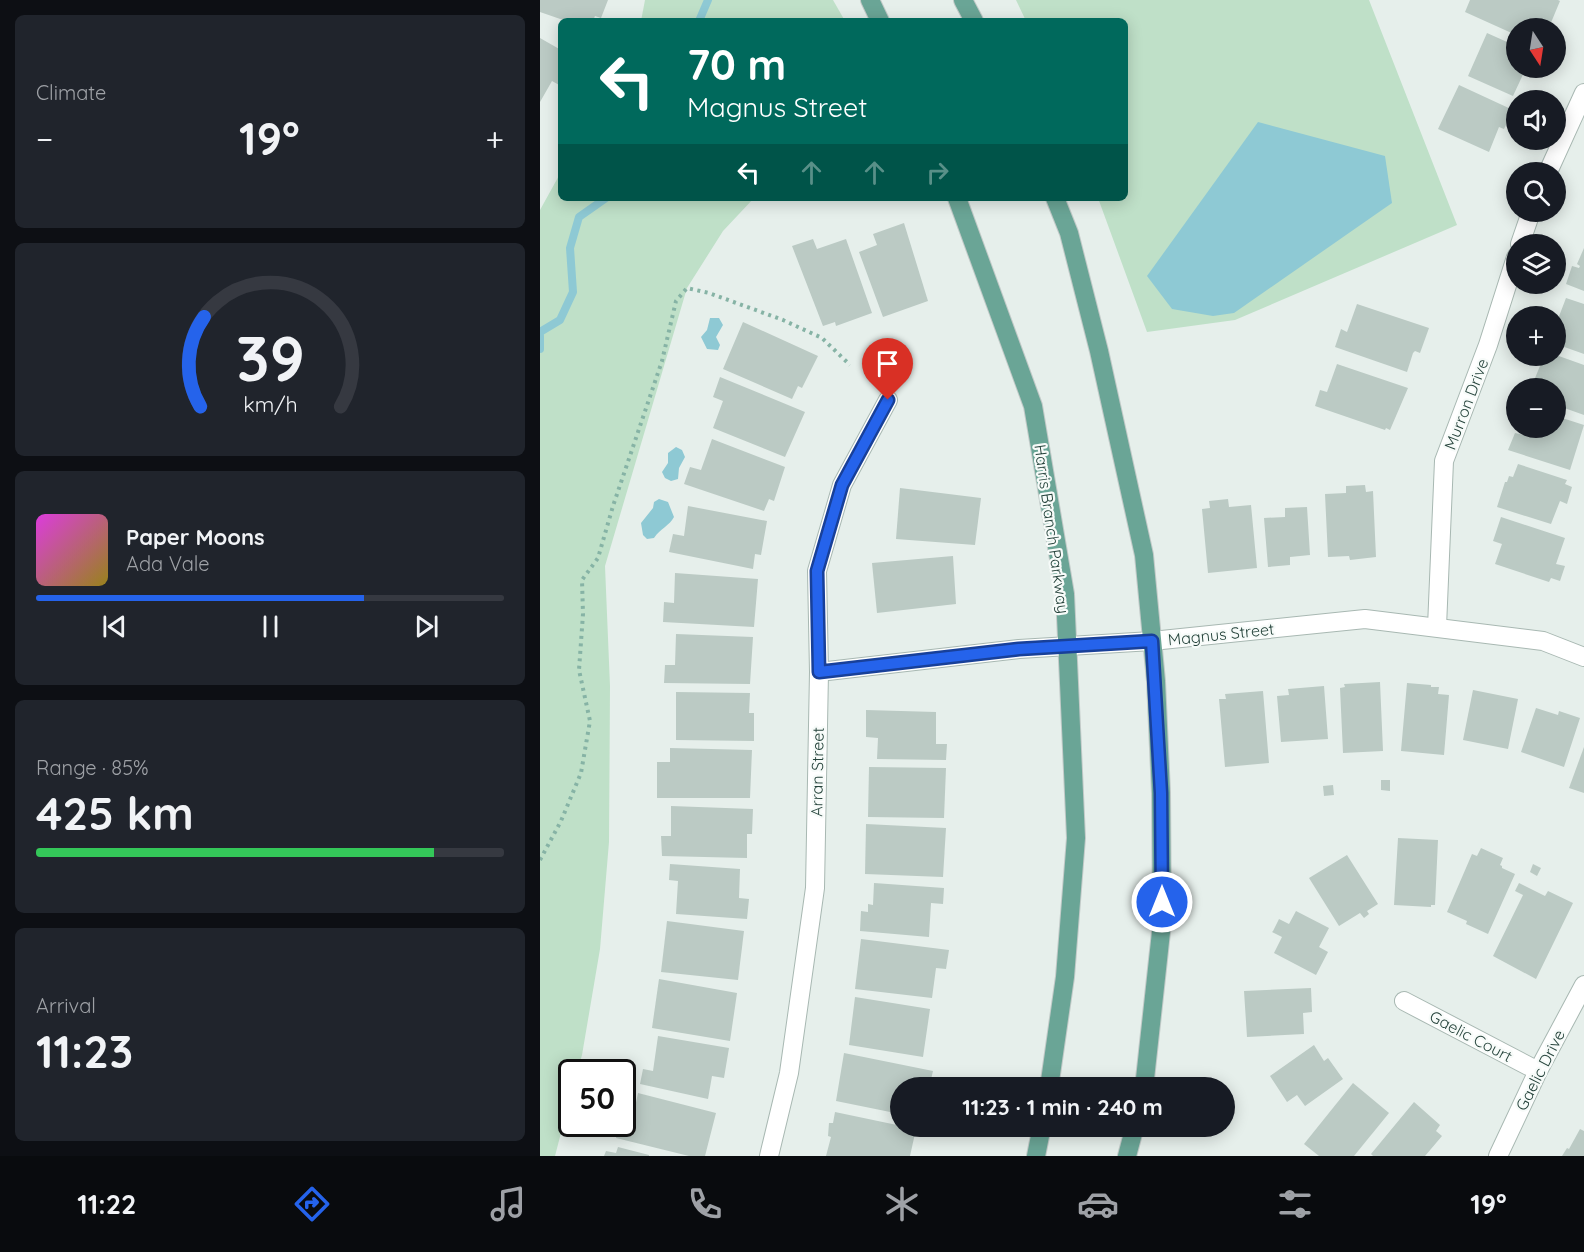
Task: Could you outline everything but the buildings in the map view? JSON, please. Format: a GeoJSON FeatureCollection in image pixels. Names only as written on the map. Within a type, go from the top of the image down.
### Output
{"type":"FeatureCollection","features":[{"type":"Feature","properties":{"kind":"main road"},"geometry":{"type":"LineString","coordinates":[[870,0],[879,18]]}},
{"type":"Feature","properties":{"kind":"main road"},"geometry":{"type":"LineString","coordinates":[[963,0],[972,18]]}},
{"type":"Feature","properties":{"kind":"main road","name":"Harris Branch Parkway"},"geometry":{"type":"LineString","coordinates":[[958,201],[1033,406],[1065,594],[1076,838],[1065,977],[1051,1077]]}},
{"type":"Feature","properties":{"kind":"main road"},"geometry":{"type":"LineString","coordinates":[[1056,201],[1069,233],[1080,276],[1141,544],[1152,641],[1161,793],[1162,923],[1145,1077]]}},
{"type":"Feature","properties":{"kind":"main road"},"geometry":{"type":"LineString","coordinates":[[1036,1156],[1040,1137]]}},
{"type":"Feature","properties":{"kind":"main road"},"geometry":{"type":"LineString","coordinates":[[1127,1156],[1132,1137]]}},
{"type":"Feature","properties":{"kind":"street"},"geometry":{"type":"LineString","coordinates":[[1553,162],[1584,93]]}},
{"type":"Feature","properties":{"kind":"street","name":"Murron Drive"},"geometry":{"type":"LineString","coordinates":[[1437,627],[1444,461],[1488,345],[1506,288]]}},
{"type":"Feature","properties":{"kind":"street","name":"Arran Street"},"geometry":{"type":"LineString","coordinates":[[769,1156],[789,1073],[815,888],[819,672],[817,571],[842,485],[888,400]]}},
{"type":"Feature","properties":{"kind":"street","name":"Magnus Street"},"geometry":{"type":"LineString","coordinates":[[819,672],[1066,645],[1152,641],[1365,619],[1543,641],[1584,657]]}},
{"type":"Feature","properties":{"kind":"street","name":"Gaelic Drive"},"geometry":{"type":"LineString","coordinates":[[1498,1156],[1538,1071],[1584,985]]}},
{"type":"Feature","properties":{"kind":"street","name":"Gaelic Court"},"geometry":{"type":"LineString","coordinates":[[1404,1000],[1538,1071]]}},
{"type":"Feature","properties":{"kind":"path"},"geometry":{"type":"LineString","coordinates":[[540,860],[561,821],[581,773],[590,721],[579,670],[583,614],[582,580],[598,558],[613,506],[662,361],[676,302],[687,288],[709,293],[783,320],[822,338],[850,365]]}},
{"type":"Feature","properties":{"kind":"green space"},"geometry":{"type":"Polygon","coordinates":[[[645,0],[833,0],[843,18],[642,18],[645,0]]]}},
{"type":"Feature","properties":{"kind":"green space"},"geometry":{"type":"Polygon","coordinates":[[[1016,0],[1369,0],[1457,225],[1235,320],[1147,332],[1099,201],[1128,201],[1128,18],[1025,18],[1016,0]]]}},
{"type":"Feature","properties":{"kind":"green space"},"geometry":{"type":"Polygon","coordinates":[[[558,177],[558,201],[751,201],[723,231],[687,288],[605,566],[610,686],[609,842],[600,949],[581,1059],[558,1059],[558,1137],[560,1137],[555,1156],[540,1156],[540,210],[558,177]]]}},
{"type":"Feature","properties":{"kind":"water"},"geometry":{"type":"Polygon","coordinates":[[[1258,122],[1385,156],[1392,203],[1234,313],[1213,316],[1172,309],[1147,276],[1258,122]]]}},
{"type":"Feature","properties":{"kind":"water"},"geometry":{"type":"Polygon","coordinates":[[[710,318],[719,318],[723,325],[716,337],[720,345],[718,350],[707,349],[701,337],[707,330],[710,318]]]}},
{"type":"Feature","properties":{"kind":"water"},"geometry":{"type":"Polygon","coordinates":[[[676,447],[682,450],[685,457],[679,468],[678,479],[671,481],[665,478],[662,472],[668,463],[668,453],[676,447]]]}},
{"type":"Feature","properties":{"kind":"water"},"geometry":{"type":"Polygon","coordinates":[[[659,499],[668,502],[674,517],[654,538],[647,539],[643,535],[641,523],[653,508],[654,502],[659,499]]]}},
{"type":"Feature","properties":{"kind":"waterway"},"geometry":{"type":"LineString","coordinates":[[700,18],[708,0]]}},
{"type":"Feature","properties":{"kind":"waterway"},"geometry":{"type":"LineString","coordinates":[[540,332],[560,320],[573,292],[570,248],[579,217],[602,201]]}},
{"type":"Feature","properties":{"kind":"waterway"},"geometry":{"type":"LineString","coordinates":[[540,336],[540,349]]}},
{"type":"Feature","properties":{"kind":"route"},"geometry":{"type":"LineString","coordinates":[[888,400],[842,485],[817,571],[819,672],[1019,649],[1152,641],[1161,793],[1162,902]]}}]}
